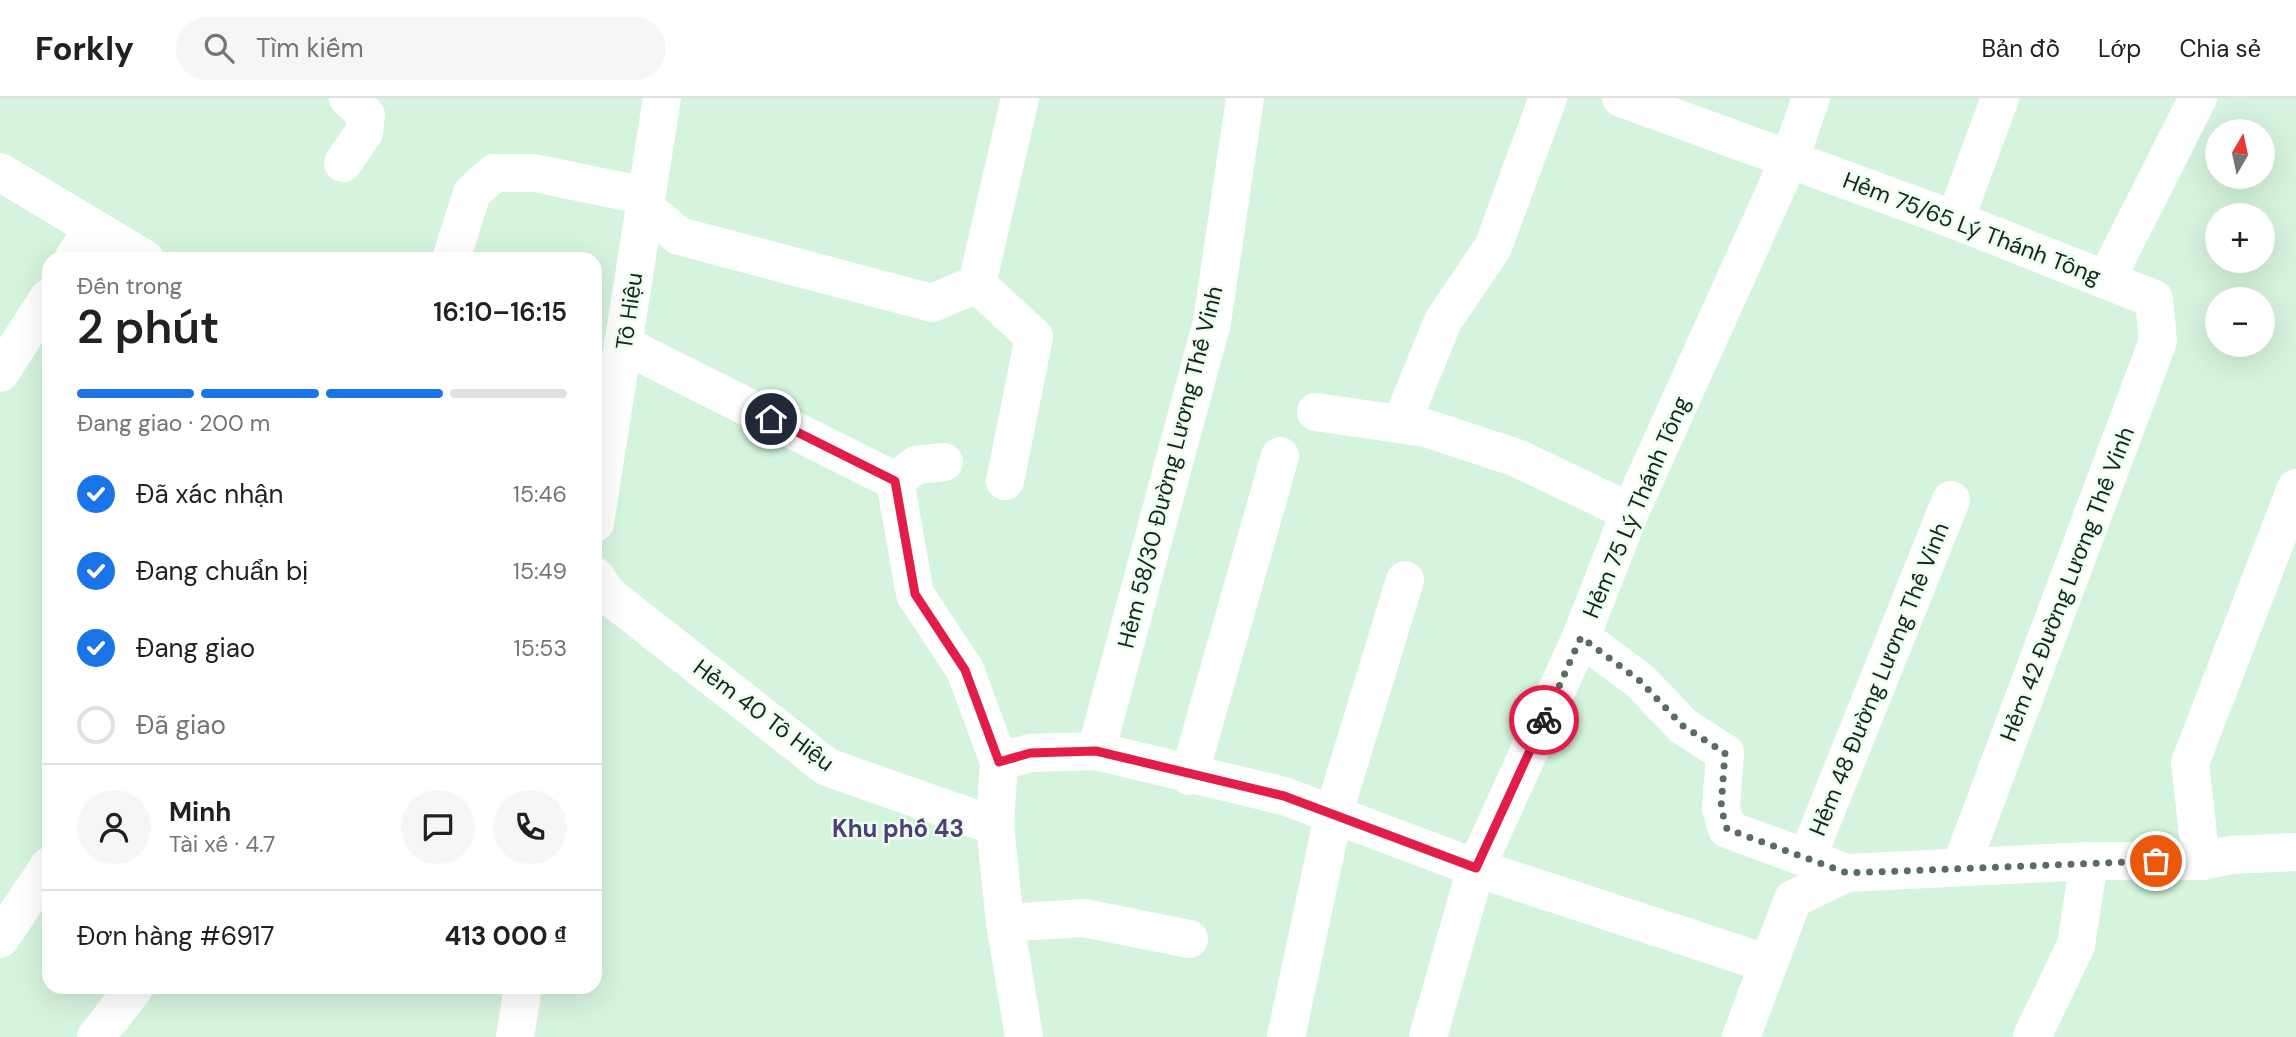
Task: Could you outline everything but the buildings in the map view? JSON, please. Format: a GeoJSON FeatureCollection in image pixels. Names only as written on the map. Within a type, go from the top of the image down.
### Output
{"type":"FeatureCollection","features":[{"type":"Feature","properties":{"kind":"street"},"geometry":{"type":"LineString","coordinates":[[343,163],[364,132],[366,115],[348,98]]}},
{"type":"Feature","properties":{"kind":"street","name":"Tô Hiệu"},"geometry":{"type":"LineString","coordinates":[[602,480],[662,98]]}},
{"type":"Feature","properties":{"kind":"street"},"geometry":{"type":"LineString","coordinates":[[977,284],[1020,98]]}},
{"type":"Feature","properties":{"kind":"street","name":"Hẻm 58/30 Đường Lương Thế Vinh"},"geometry":{"type":"LineString","coordinates":[[1096,751],[1212,322],[1245,98]]}},
{"type":"Feature","properties":{"kind":"street"},"geometry":{"type":"LineString","coordinates":[[1401,424],[1443,321],[1493,247],[1548,98]]}},
{"type":"Feature","properties":{"kind":"street","name":"Hẻm 75/65 Lý Thánh Tông"},"geometry":{"type":"LineString","coordinates":[[1622,98],[1955,220],[2154,299]]}},
{"type":"Feature","properties":{"kind":"street","name":"Hẻm 75 Lý Thánh Tông"},"geometry":{"type":"LineString","coordinates":[[1428,1037],[1476,868],[1581,637],[1630,512],[1790,158],[1811,98]]}},
{"type":"Feature","properties":{"kind":"street"},"geometry":{"type":"LineString","coordinates":[[1955,220],[2000,98]]}},
{"type":"Feature","properties":{"kind":"street"},"geometry":{"type":"LineString","coordinates":[[2106,280],[2198,98]]}},
{"type":"Feature","properties":{"kind":"street"},"geometry":{"type":"LineString","coordinates":[[0,172],[83,244],[116,252]]}},
{"type":"Feature","properties":{"kind":"street"},"geometry":{"type":"LineString","coordinates":[[453,252],[472,193],[494,173],[534,173],[645,202],[679,236],[932,303],[977,284]]}},
{"type":"Feature","properties":{"kind":"street"},"geometry":{"type":"LineString","coordinates":[[977,284],[1034,337],[1005,481]]}},
{"type":"Feature","properties":{"kind":"street","name":"Hẻm 42 Đường Lương Thế Vinh"},"geometry":{"type":"LineString","coordinates":[[1961,866],[2158,341],[2154,299]]}},
{"type":"Feature","properties":{"kind":"street"},"geometry":{"type":"LineString","coordinates":[[5,354],[42,306]]}},
{"type":"Feature","properties":{"kind":"street"},"geometry":{"type":"LineString","coordinates":[[624,345],[895,481]]}},
{"type":"Feature","properties":{"kind":"street"},"geometry":{"type":"LineString","coordinates":[[1316,412],[1426,428],[1517,458],[1630,512]]}},
{"type":"Feature","properties":{"kind":"street"},"geometry":{"type":"LineString","coordinates":[[1189,776],[1280,456]]}},
{"type":"Feature","properties":{"kind":"street"},"geometry":{"type":"LineString","coordinates":[[895,481],[916,465],[944,462]]}},
{"type":"Feature","properties":{"kind":"street"},"geometry":{"type":"LineString","coordinates":[[895,481],[915,594],[965,670],[999,762],[995,826],[1005,923],[1024,1037]]}},
{"type":"Feature","properties":{"kind":"street"},"geometry":{"type":"LineString","coordinates":[[2201,861],[2190,763],[2296,488]]}},
{"type":"Feature","properties":{"kind":"street","name":"Hẻm 48 Đường Lương Thế Vinh"},"geometry":{"type":"LineString","coordinates":[[1807,858],[1951,500]]}},
{"type":"Feature","properties":{"kind":"street"},"geometry":{"type":"LineString","coordinates":[[1286,1037],[1334,812],[1405,580]]}},
{"type":"Feature","properties":{"kind":"street","name":"Hẻm 40 Tô Hiệu"},"geometry":{"type":"LineString","coordinates":[[602,586],[608,595],[827,767],[995,826]]}},
{"type":"Feature","properties":{"kind":"street"},"geometry":{"type":"LineString","coordinates":[[1581,637],[1640,681],[1683,726],[1725,753],[1721,808],[1727,829],[1847,873]]}},
{"type":"Feature","properties":{"kind":"street"},"geometry":{"type":"LineString","coordinates":[[999,762],[1030,753],[1096,751],[1189,776],[1284,796],[1334,812],[1476,868],[1766,963]]}},
{"type":"Feature","properties":{"kind":"street"},"geometry":{"type":"LineString","coordinates":[[1741,1037],[1766,963],[1793,899],[1847,873],[2089,861],[2201,861],[2231,855],[2296,852]]}},
{"type":"Feature","properties":{"kind":"street"},"geometry":{"type":"LineString","coordinates":[[2032,1037],[2076,945],[2089,861]]}},
{"type":"Feature","properties":{"kind":"street"},"geometry":{"type":"LineString","coordinates":[[0,939],[42,876]]}},
{"type":"Feature","properties":{"kind":"street"},"geometry":{"type":"LineString","coordinates":[[1005,923],[1084,918],[1189,939]]}},
{"type":"Feature","properties":{"kind":"street"},"geometry":{"type":"LineString","coordinates":[[96,1037],[130,994]]}},
{"type":"Feature","properties":{"kind":"street"},"geometry":{"type":"LineString","coordinates":[[515,1037],[522,994]]}},
{"type":"Feature","properties":{"kind":"way so far"},"geometry":{"type":"LineString","coordinates":[[1544,720],[1581,637],[1640,681],[1683,726],[1725,753],[1721,808],[1727,829],[1847,873],[2089,861],[2156,861]]}},
{"type":"Feature","properties":{"kind":"district","name":"Khu phố 43"},"geometry":{"type":"Point","coordinates":[898,829]}},
{"type":"Feature","properties":{"kind":"route"},"geometry":{"type":"LineString","coordinates":[[771,419],[895,481],[915,594],[965,670],[999,762],[1030,753],[1096,751],[1189,776],[1284,796],[1334,812],[1476,868],[1544,720]]}}]}
